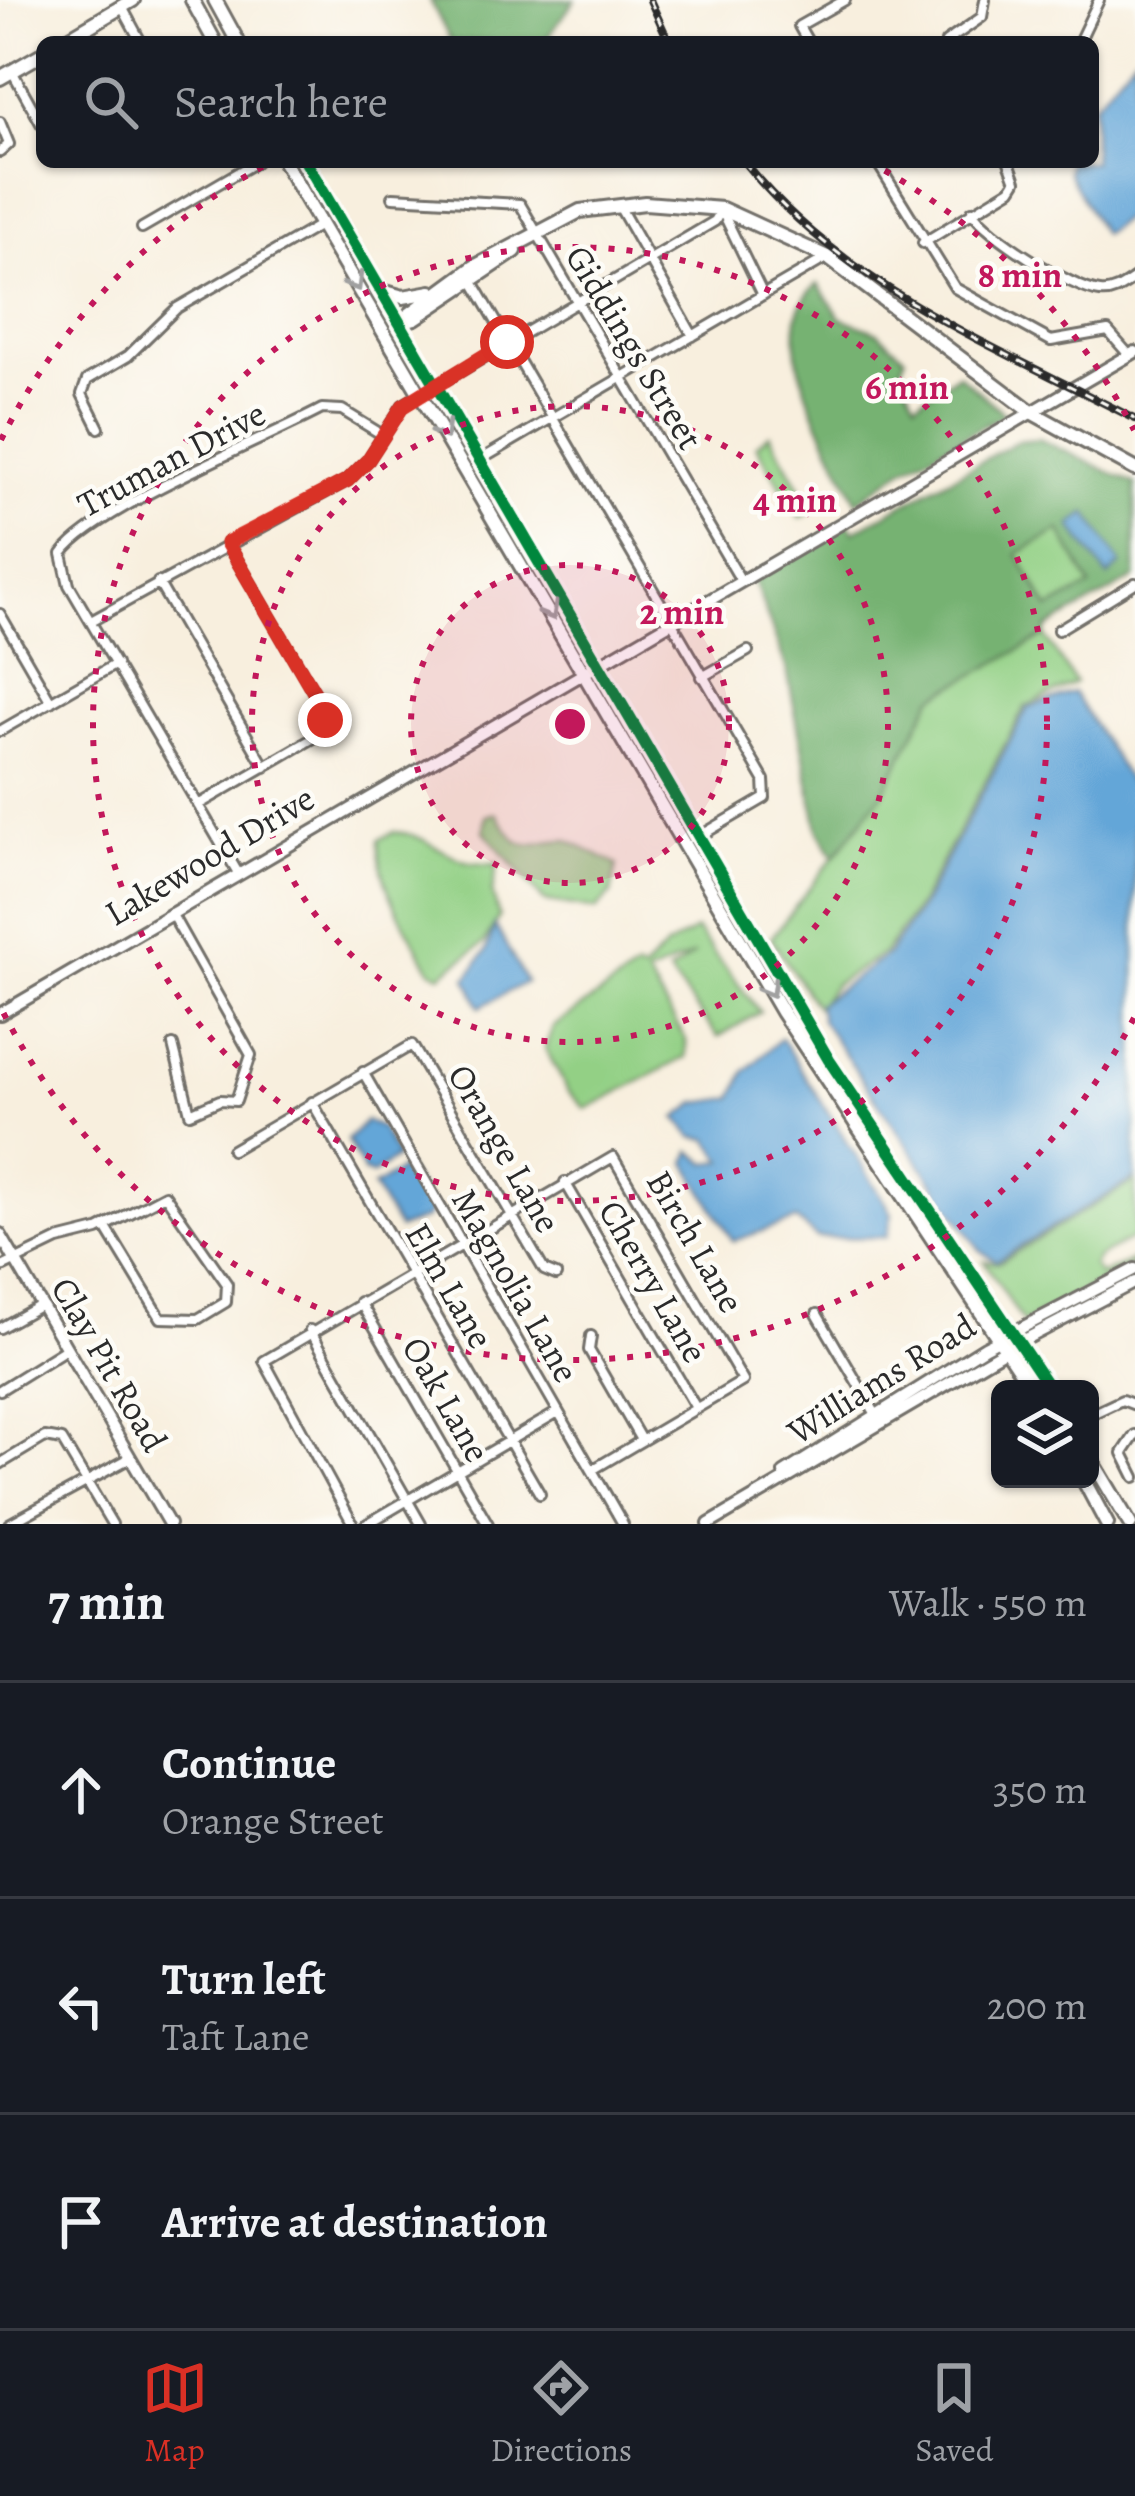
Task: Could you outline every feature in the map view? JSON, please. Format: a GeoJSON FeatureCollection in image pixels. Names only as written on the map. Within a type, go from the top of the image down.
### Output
{"type":"FeatureCollection","features":[{"type":"Feature","properties":{"kind":"main road"},"geometry":{"type":"LineString","coordinates":[[192,0],[212,36]]}},
{"type":"Feature","properties":{"kind":"main road"},"geometry":{"type":"LineString","coordinates":[[215,0],[235,36]]}},
{"type":"Feature","properties":{"kind":"main road"},"geometry":{"type":"LineString","coordinates":[[72,36],[128,3]]}},
{"type":"Feature","properties":{"kind":"main road"},"geometry":{"type":"LineString","coordinates":[[6,75],[36,58]]}},
{"type":"Feature","properties":{"kind":"main road"},"geometry":{"type":"LineString","coordinates":[[287,168],[846,1116],[1026,1380]]}},
{"type":"Feature","properties":{"kind":"main road"},"geometry":{"type":"LineString","coordinates":[[300,168],[322,204],[335,212]]}},
{"type":"Feature","properties":{"kind":"main road"},"geometry":{"type":"LineString","coordinates":[[309,168],[859,1106],[1045,1380]]}},
{"type":"Feature","properties":{"kind":"main road"},"geometry":{"type":"LineString","coordinates":[[381,290],[419,297],[580,211],[618,204],[722,209],[827,257],[1033,413],[1135,469]]}},
{"type":"Feature","properties":{"kind":"main road"},"geometry":{"type":"LineString","coordinates":[[383,331],[472,280],[537,233]]}},
{"type":"Feature","properties":{"kind":"main road"},"geometry":{"type":"LineString","coordinates":[[399,322],[443,287]]}},
{"type":"Feature","properties":{"kind":"main road"},"geometry":{"type":"LineString","coordinates":[[646,775],[686,829],[700,836]]}},
{"type":"Feature","properties":{"kind":"main road"},"geometry":{"type":"LineString","coordinates":[[688,849],[699,854],[748,934],[761,942]]}},
{"type":"Feature","properties":{"kind":"main road"},"geometry":{"type":"LineString","coordinates":[[1099,1472],[1130,1524]]}},
{"type":"Feature","properties":{"kind":"main road"},"geometry":{"type":"LineString","coordinates":[[1088,1488],[1107,1524]]}},
{"type":"Feature","properties":{"kind":"street"},"geometry":{"type":"LineString","coordinates":[[805,36],[799,26],[845,0]]}},
{"type":"Feature","properties":{"kind":"street"},"geometry":{"type":"LineString","coordinates":[[955,36],[982,17],[985,0]]}},
{"type":"Feature","properties":{"kind":"street"},"geometry":{"type":"LineString","coordinates":[[1082,36],[1099,0]]}},
{"type":"Feature","properties":{"kind":"street"},"geometry":{"type":"LineString","coordinates":[[128,3],[139,36]]}},
{"type":"Feature","properties":{"kind":"street"},"geometry":{"type":"LineString","coordinates":[[6,75],[36,117]]}},
{"type":"Feature","properties":{"kind":"street"},"geometry":{"type":"LineString","coordinates":[[0,122],[9,144],[0,152]]}},
{"type":"Feature","properties":{"kind":"street"},"geometry":{"type":"LineString","coordinates":[[142,229],[246,168]]}},
{"type":"Feature","properties":{"kind":"street"},"geometry":{"type":"LineString","coordinates":[[880,168],[923,243],[956,289],[1051,341],[1108,331],[1132,354]]}},
{"type":"Feature","properties":{"kind":"street"},"geometry":{"type":"LineString","coordinates":[[923,243],[1011,189],[1016,181],[1011,168]]}},
{"type":"Feature","properties":{"kind":"street","name":"Giddings Street"},"geometry":{"type":"LineString","coordinates":[[393,197],[520,204],[740,579]]}},
{"type":"Feature","properties":{"kind":"street"},"geometry":{"type":"LineString","coordinates":[[618,204],[693,336]]}},
{"type":"Feature","properties":{"kind":"street"},"geometry":{"type":"LineString","coordinates":[[91,621],[348,480],[368,460],[403,406],[715,221],[722,209]]}},
{"type":"Feature","properties":{"kind":"street"},"geometry":{"type":"LineString","coordinates":[[722,209],[725,226],[764,295]]}},
{"type":"Feature","properties":{"kind":"street"},"geometry":{"type":"LineString","coordinates":[[972,211],[983,230],[1094,291],[1117,289],[1135,278]]}},
{"type":"Feature","properties":{"kind":"street"},"geometry":{"type":"LineString","coordinates":[[99,428],[82,394],[87,380],[128,356],[177,308],[320,225]]}},
{"type":"Feature","properties":{"kind":"street"},"geometry":{"type":"LineString","coordinates":[[480,460],[827,257]]}},
{"type":"Feature","properties":{"kind":"street"},"geometry":{"type":"LineString","coordinates":[[472,280],[767,793],[700,836]]}},
{"type":"Feature","properties":{"kind":"street","name":"Lakewood Drive"},"geometry":{"type":"LineString","coordinates":[[0,1014],[584,669],[1132,354]]}},
{"type":"Feature","properties":{"kind":"street","name":"Truman Drive"},"geometry":{"type":"LineString","coordinates":[[238,874],[91,621],[61,564],[62,554],[78,537],[176,480],[322,409],[343,410],[381,434]]}},
{"type":"Feature","properties":{"kind":"street"},"geometry":{"type":"LineString","coordinates":[[198,805],[312,739],[325,720],[322,706],[227,543]]}},
{"type":"Feature","properties":{"kind":"street"},"geometry":{"type":"LineString","coordinates":[[158,583],[265,766]]}},
{"type":"Feature","properties":{"kind":"street"},"geometry":{"type":"LineString","coordinates":[[1058,630],[1135,583]]}},
{"type":"Feature","properties":{"kind":"street"},"geometry":{"type":"LineString","coordinates":[[0,614],[51,702]]}},
{"type":"Feature","properties":{"kind":"street"},"geometry":{"type":"LineString","coordinates":[[702,677],[748,651]]}},
{"type":"Feature","properties":{"kind":"street"},"geometry":{"type":"LineString","coordinates":[[0,731],[116,664]]}},
{"type":"Feature","properties":{"kind":"street"},"geometry":{"type":"LineString","coordinates":[[171,913],[251,1055],[236,1101],[220,1100],[190,1113],[172,1045]]}},
{"type":"Feature","properties":{"kind":"street","name":"Orange Lane"},"geometry":{"type":"LineString","coordinates":[[363,1072],[412,1045],[544,1270],[556,1275]]}},
{"type":"Feature","properties":{"kind":"street"},"geometry":{"type":"LineString","coordinates":[[232,1150],[363,1072]]}},
{"type":"Feature","properties":{"kind":"street","name":"Magnolia Lane"},"geometry":{"type":"LineString","coordinates":[[363,1072],[623,1524]]}},
{"type":"Feature","properties":{"kind":"street","name":"Elm Lane"},"geometry":{"type":"LineString","coordinates":[[312,1102],[540,1494]]}},
{"type":"Feature","properties":{"kind":"street","name":"Birch Lane"},"geometry":{"type":"LineString","coordinates":[[565,1182],[607,1157],[619,1161],[742,1381],[696,1408]]}},
{"type":"Feature","properties":{"kind":"street"},"geometry":{"type":"LineString","coordinates":[[353,1524],[264,1360],[565,1182]]}},
{"type":"Feature","properties":{"kind":"street","name":"Cherry Lane"},"geometry":{"type":"LineString","coordinates":[[565,1182],[696,1408]]}},
{"type":"Feature","properties":{"kind":"street"},"geometry":{"type":"LineString","coordinates":[[0,1268],[106,1226],[165,1195],[227,1284],[226,1302],[198,1319],[161,1318],[106,1226]]}},
{"type":"Feature","properties":{"kind":"street","name":"Clay Pit Road"},"geometry":{"type":"LineString","coordinates":[[0,1234],[169,1524]]}},
{"type":"Feature","properties":{"kind":"street","name":"Williams Road"},"geometry":{"type":"LineString","coordinates":[[1019,1338],[1135,1270]]}},
{"type":"Feature","properties":{"kind":"street","name":"Williams Road"},"geometry":{"type":"LineString","coordinates":[[709,1524],[1004,1344],[1135,1282]]}},
{"type":"Feature","properties":{"kind":"street","name":"Oak Lane"},"geometry":{"type":"LineString","coordinates":[[359,1301],[488,1524]]}},
{"type":"Feature","properties":{"kind":"street"},"geometry":{"type":"LineString","coordinates":[[0,1328],[40,1305]]}},
{"type":"Feature","properties":{"kind":"street"},"geometry":{"type":"LineString","coordinates":[[818,1314],[879,1419]]}},
{"type":"Feature","properties":{"kind":"street"},"geometry":{"type":"LineString","coordinates":[[310,1330],[421,1524]]}},
{"type":"Feature","properties":{"kind":"street"},"geometry":{"type":"LineString","coordinates":[[591,1336],[589,1350],[641,1440]]}},
{"type":"Feature","properties":{"kind":"street"},"geometry":{"type":"LineString","coordinates":[[0,1390],[66,1349]]}},
{"type":"Feature","properties":{"kind":"street"},"geometry":{"type":"LineString","coordinates":[[1099,1410],[1122,1400],[1135,1406]]}},
{"type":"Feature","properties":{"kind":"street"},"geometry":{"type":"LineString","coordinates":[[592,1470],[696,1408]]}},
{"type":"Feature","properties":{"kind":"street"},"geometry":{"type":"LineString","coordinates":[[367,1524],[558,1412]]}},
{"type":"Feature","properties":{"kind":"street"},"geometry":{"type":"LineString","coordinates":[[1135,1435],[1123,1454],[1135,1478]]}},
{"type":"Feature","properties":{"kind":"street"},"geometry":{"type":"LineString","coordinates":[[0,1464],[45,1437],[62,1440],[112,1524]]}},
{"type":"Feature","properties":{"kind":"street"},"geometry":{"type":"LineString","coordinates":[[10,1524],[130,1458]]}},
{"type":"Feature","properties":{"kind":"green space"},"geometry":{"type":"Polygon","coordinates":[[[430,0],[575,0],[548,36],[448,36],[430,0]]]}},
{"type":"Feature","properties":{"kind":"green space"},"geometry":{"type":"Polygon","coordinates":[[[818,284],[841,318],[878,332],[905,357],[900,372],[916,402],[958,374],[1005,414],[903,469],[857,502],[806,391],[798,359],[796,330],[802,304],[818,284]]]}},
{"type":"Feature","properties":{"kind":"green space"},"geometry":{"type":"Polygon","coordinates":[[[770,434],[813,511],[800,518],[756,445],[770,434]]]}},
{"type":"Feature","properties":{"kind":"green space"},"geometry":{"type":"Polygon","coordinates":[[[1039,439],[1135,484],[1135,578],[1047,628],[1045,636],[933,697],[883,793],[834,857],[818,829],[787,670],[753,578],[848,522],[854,531],[1018,441],[1039,439]],[[1060,530],[1017,554],[1049,609],[1091,586],[1060,530]]]}},
{"type":"Feature","properties":{"kind":"green space"},"geometry":{"type":"Polygon","coordinates":[[[1060,530],[1091,586],[1049,609],[1017,554],[1060,530]]]}},
{"type":"Feature","properties":{"kind":"green space"},"geometry":{"type":"Polygon","coordinates":[[[1045,636],[1075,683],[1025,707],[918,906],[884,953],[835,984],[816,1007],[771,938],[883,793],[932,697],[1045,636]]]}},
{"type":"Feature","properties":{"kind":"green space"},"geometry":{"type":"Polygon","coordinates":[[[496,813],[520,842],[567,840],[617,865],[611,894],[596,910],[544,901],[484,831],[486,816],[496,813]]]}},
{"type":"Feature","properties":{"kind":"green space"},"geometry":{"type":"Polygon","coordinates":[[[394,832],[469,862],[498,863],[492,892],[499,917],[484,943],[441,975],[431,970],[413,940],[383,874],[379,840],[394,832]]]}},
{"type":"Feature","properties":{"kind":"green space"},"geometry":{"type":"Polygon","coordinates":[[[696,930],[760,1012],[718,1037],[669,973],[695,954],[647,975],[686,1040],[686,1057],[586,1109],[568,1091],[545,1048],[553,1027],[637,969],[642,972],[666,947],[696,930]]]}},
{"type":"Feature","properties":{"kind":"green space"},"geometry":{"type":"Polygon","coordinates":[[[1135,1181],[1135,1237],[1098,1257],[1093,1266],[1100,1275],[1135,1259],[1135,1263],[1023,1323],[984,1261],[998,1263],[1135,1181]]]}},
{"type":"Feature","properties":{"kind":"water"},"geometry":{"type":"Polygon","coordinates":[[[1135,55],[1135,211],[1102,234],[1068,173],[1068,168],[1099,168],[1099,98],[1135,55]]]}},
{"type":"Feature","properties":{"kind":"water"},"geometry":{"type":"Polygon","coordinates":[[[1087,513],[1121,564],[1108,577],[1071,526],[1087,513]]]}},
{"type":"Feature","properties":{"kind":"water"},"geometry":{"type":"Polygon","coordinates":[[[1073,692],[1135,791],[1135,1178],[996,1261],[980,1250],[821,1020],[818,1004],[887,955],[921,907],[1028,708],[1073,692]]]}},
{"type":"Feature","properties":{"kind":"water"},"geometry":{"type":"Polygon","coordinates":[[[495,925],[526,982],[480,1007],[467,978],[486,951],[495,925]]]}},
{"type":"Feature","properties":{"kind":"water"},"geometry":{"type":"Polygon","coordinates":[[[781,1038],[892,1214],[887,1237],[817,1238],[796,1220],[733,1241],[687,1163],[691,1151],[707,1163],[724,1161],[708,1139],[693,1137],[677,1118],[697,1103],[733,1098],[745,1072],[781,1038]]]}},
{"type":"Feature","properties":{"kind":"water"},"geometry":{"type":"Polygon","coordinates":[[[366,1121],[381,1128],[397,1157],[372,1175],[364,1172],[347,1140],[366,1121]]]}},
{"type":"Feature","properties":{"kind":"water"},"geometry":{"type":"Polygon","coordinates":[[[405,1167],[431,1209],[427,1218],[398,1229],[373,1187],[405,1167]]]}},
{"type":"Feature","properties":{"kind":"railway"},"geometry":{"type":"LineString","coordinates":[[650,0],[666,36]]}},
{"type":"Feature","properties":{"kind":"railway"},"geometry":{"type":"LineString","coordinates":[[749,168],[827,245],[875,279],[977,339],[1135,419]]}},
{"type":"Feature","properties":{"kind":"cycle path"},"geometry":{"type":"LineString","coordinates":[[309,168],[829,1060],[1044,1380]]}},
{"type":"Feature","properties":{"kind":"route"},"geometry":{"type":"LineString","coordinates":[[325,720],[322,706],[227,543],[348,480],[368,460],[403,406],[507,342]]}}]}
